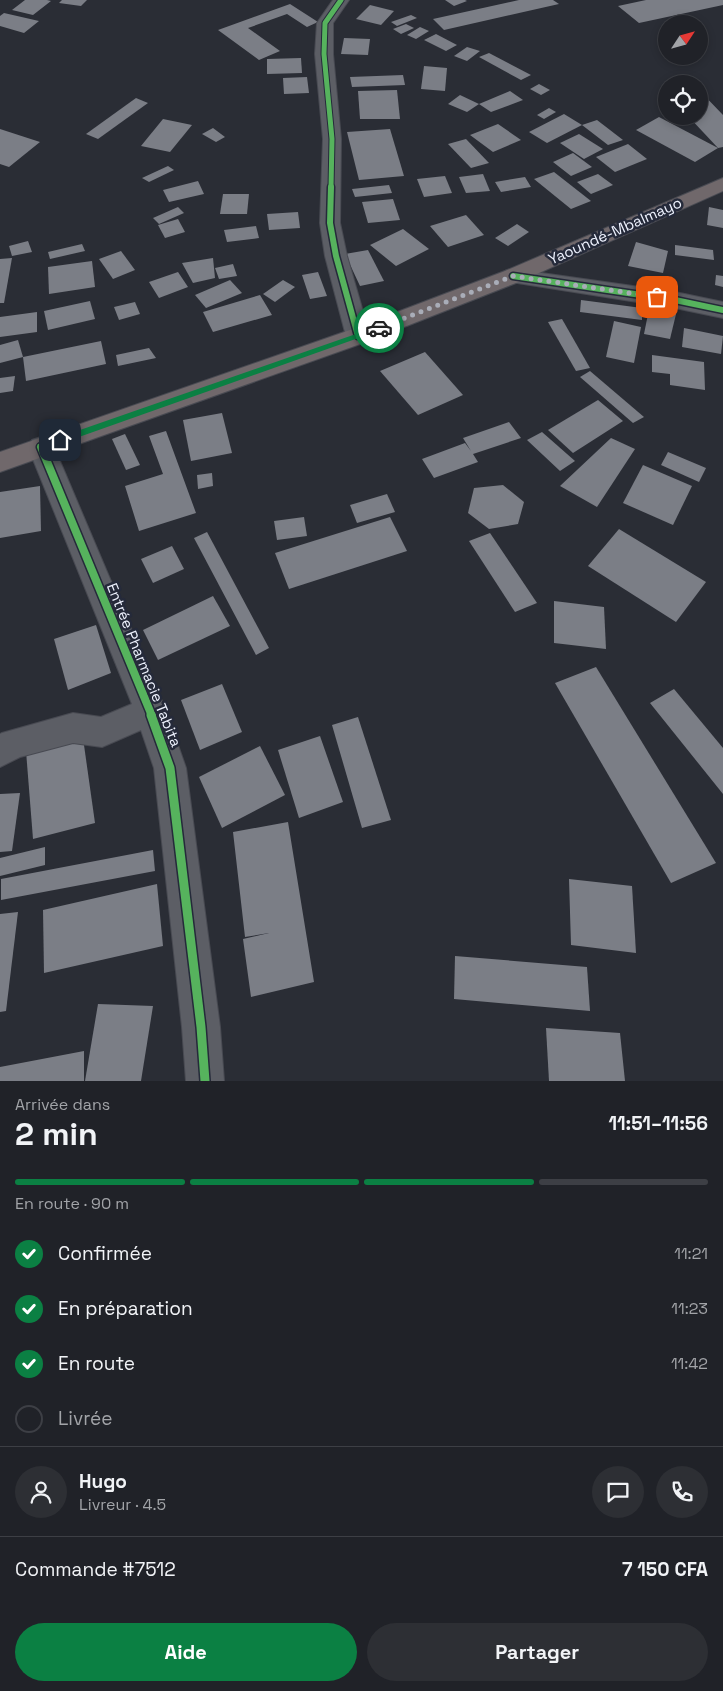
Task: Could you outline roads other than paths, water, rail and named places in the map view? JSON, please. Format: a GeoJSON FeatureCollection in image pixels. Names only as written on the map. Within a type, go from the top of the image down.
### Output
{"type":"FeatureCollection","features":[{"type":"Feature","properties":{"kind":"highway","name":"Yaoundé-Mbalmayo"},"geometry":{"type":"LineString","coordinates":[[0,462],[358,336],[513,276],[723,184]]}},
{"type":"Feature","properties":{"kind":"street"},"geometry":{"type":"LineString","coordinates":[[341,0],[325,23],[324,54],[332,139],[330,223],[336,256],[358,336]]}},
{"type":"Feature","properties":{"kind":"street"},"geometry":{"type":"LineString","coordinates":[[513,276],[675,300],[723,310]]}},
{"type":"Feature","properties":{"kind":"street","name":"Entrée Pharmacie Tabita"},"geometry":{"type":"LineString","coordinates":[[41,447],[150,711],[170,768],[201,1027],[205,1081]]}},
{"type":"Feature","properties":{"kind":"street"},"geometry":{"type":"LineString","coordinates":[[0,752],[13,744],[73,728],[102,732],[150,711]]}}]}
